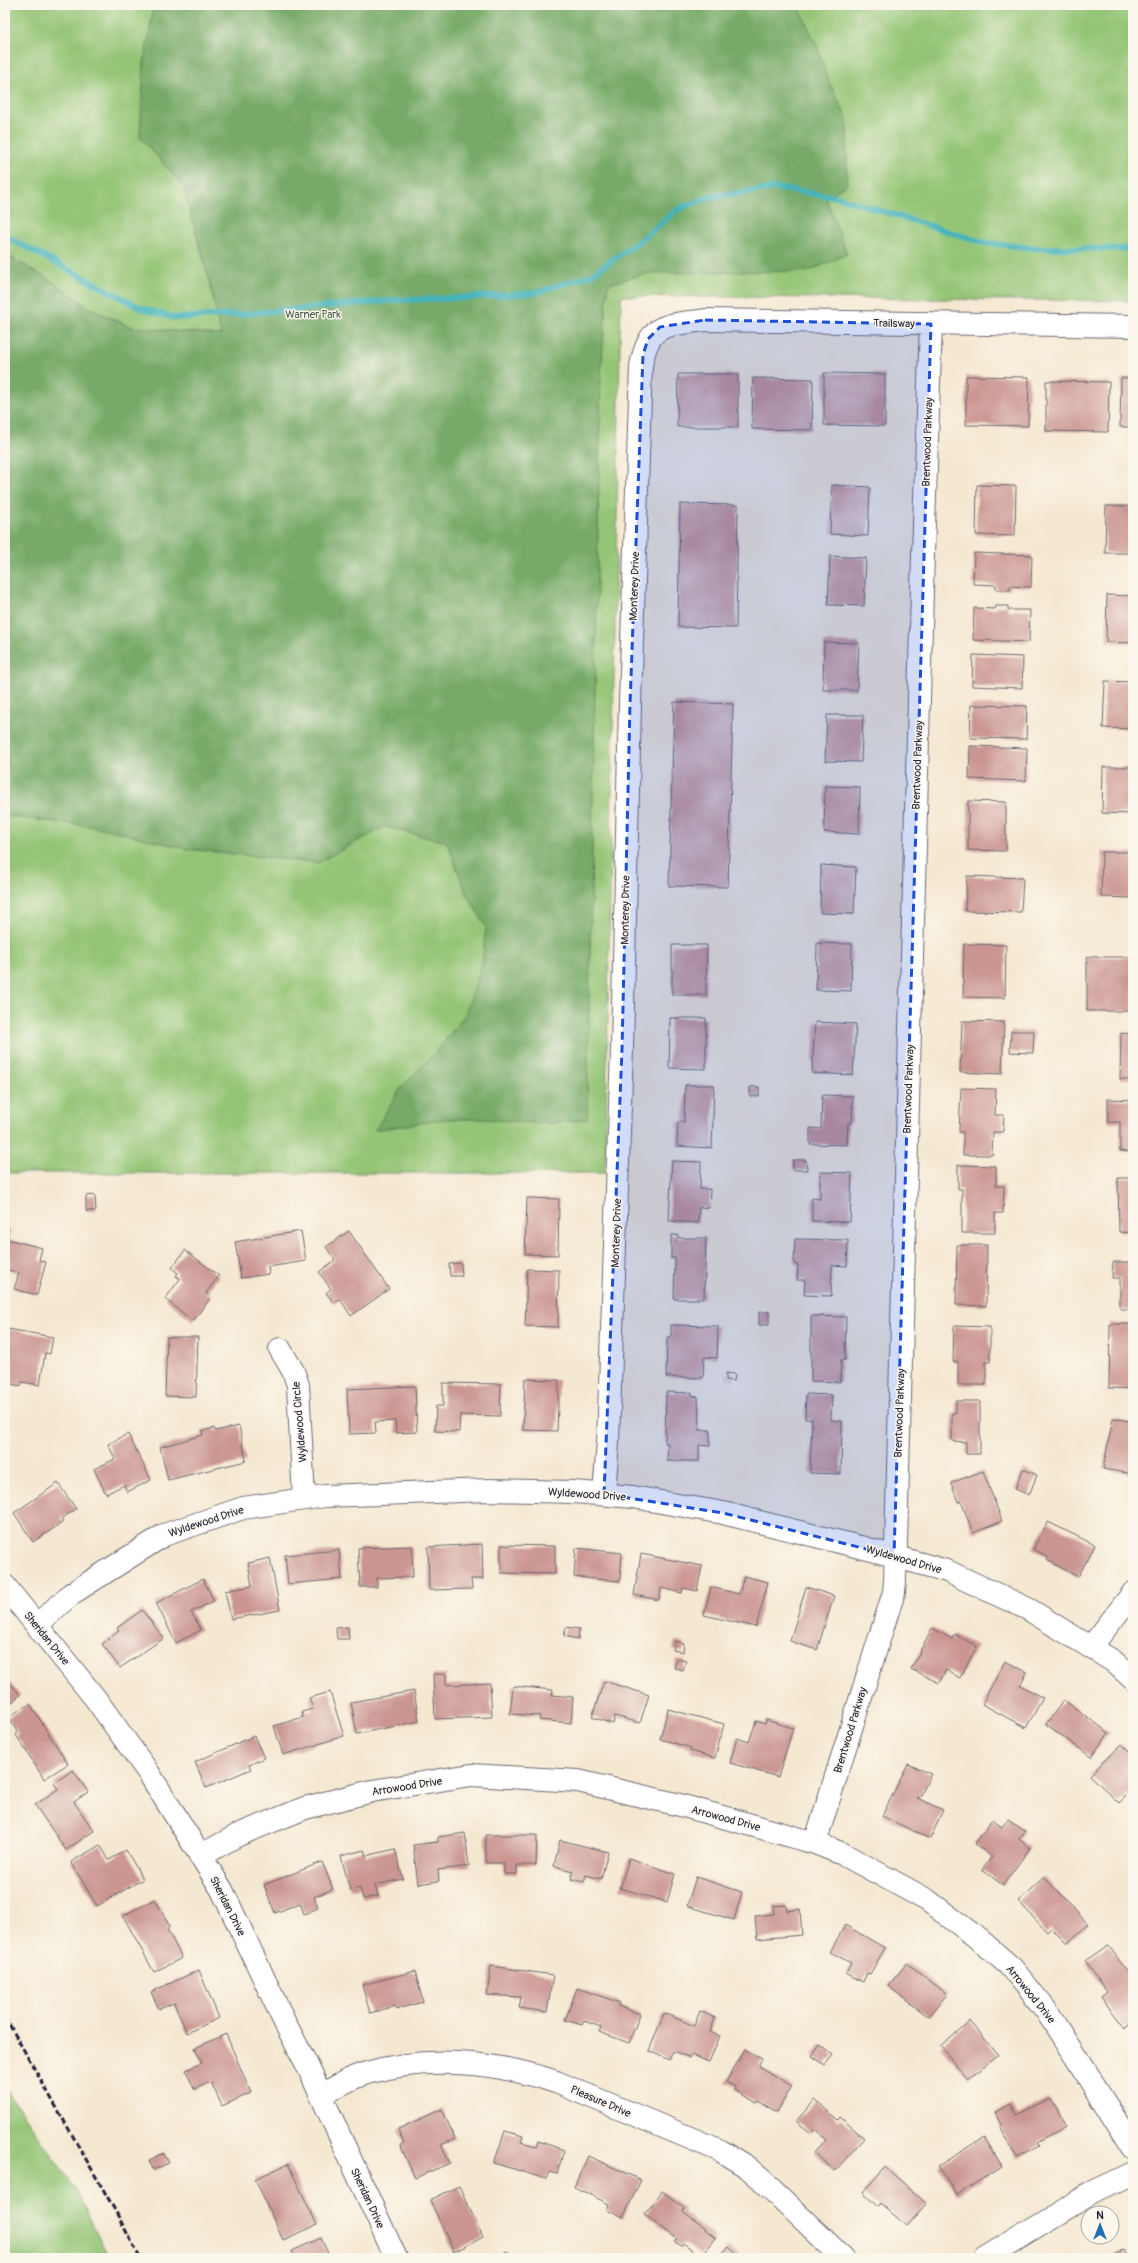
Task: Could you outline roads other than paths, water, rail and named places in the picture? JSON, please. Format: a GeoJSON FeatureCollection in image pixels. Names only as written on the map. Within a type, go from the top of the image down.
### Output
{"type":"FeatureCollection","features":[{"type":"Feature","properties":{"kind":"street","name":"Trailsway"},"geometry":{"type":"LineString","coordinates":[[658,330],[660,327],[705,320],[1133,326]]}},
{"type":"Feature","properties":{"kind":"street","name":"Brentwood Parkway"},"geometry":{"type":"LineString","coordinates":[[815,1843],[894,1592],[931,324]]}},
{"type":"Feature","properties":{"kind":"street","name":"Monterey Drive"},"geometry":{"type":"LineString","coordinates":[[604,1494],[608,1442],[622,1050],[630,704],[641,366],[648,340],[658,330]]}},
{"type":"Feature","properties":{"kind":"street","name":"Wyldewood Circle"},"geometry":{"type":"LineString","coordinates":[[280,1349],[293,1371],[298,1385],[304,1499]]}},
{"type":"Feature","properties":{"kind":"street","name":"Wyldewood Drive"},"geometry":{"type":"LineString","coordinates":[[36,1625],[71,1594],[164,1535],[242,1508],[325,1496],[488,1490],[604,1494],[633,1497],[723,1513],[894,1556],[947,1571],[1028,1608],[1113,1661],[1133,1679]]}},
{"type":"Feature","properties":{"kind":"street","name":"Sheridan Drive"},"geometry":{"type":"LineString","coordinates":[[5,1586],[95,1698],[148,1772],[222,1890],[321,2096],[396,2258]]}},
{"type":"Feature","properties":{"kind":"street"},"geometry":{"type":"LineString","coordinates":[[1091,1647],[1133,1593]]}},
{"type":"Feature","properties":{"kind":"street","name":"Arrowood Drive"},"geometry":{"type":"LineString","coordinates":[[200,1856],[238,1835],[305,1808],[372,1792],[471,1776],[578,1781],[680,1805],[815,1843],[843,1854],[926,1900],[980,1940],[1012,1968],[1045,2009],[1133,2147]]}},
{"type":"Feature","properties":{"kind":"street","name":"Pleasure Drive"},"geometry":{"type":"LineString","coordinates":[[321,2096],[340,2084],[367,2073],[426,2063],[478,2064],[534,2075],[556,2082],[721,2151],[747,2167],[762,2180],[843,2258]]}},
{"type":"Feature","properties":{"kind":"street"},"geometry":{"type":"LineString","coordinates":[[984,2258],[1095,2191],[1133,2173]]}},
{"type":"Feature","properties":{"kind":"waterway"},"geometry":{"type":"LineString","coordinates":[[5,236],[141,308],[175,318],[233,315],[397,300],[461,298],[535,293],[591,275],[641,240],[678,209],[710,197],[775,188],[837,197],[985,243],[1033,248],[1133,249]]}},
{"type":"Feature","properties":{"kind":"railway"},"geometry":{"type":"LineString","coordinates":[[5,2017],[116,2212],[140,2258]]}},
{"type":"Feature","properties":{"kind":"park label","name":"Warner Park"},"geometry":{"type":"Point","coordinates":[313,314]}}]}
